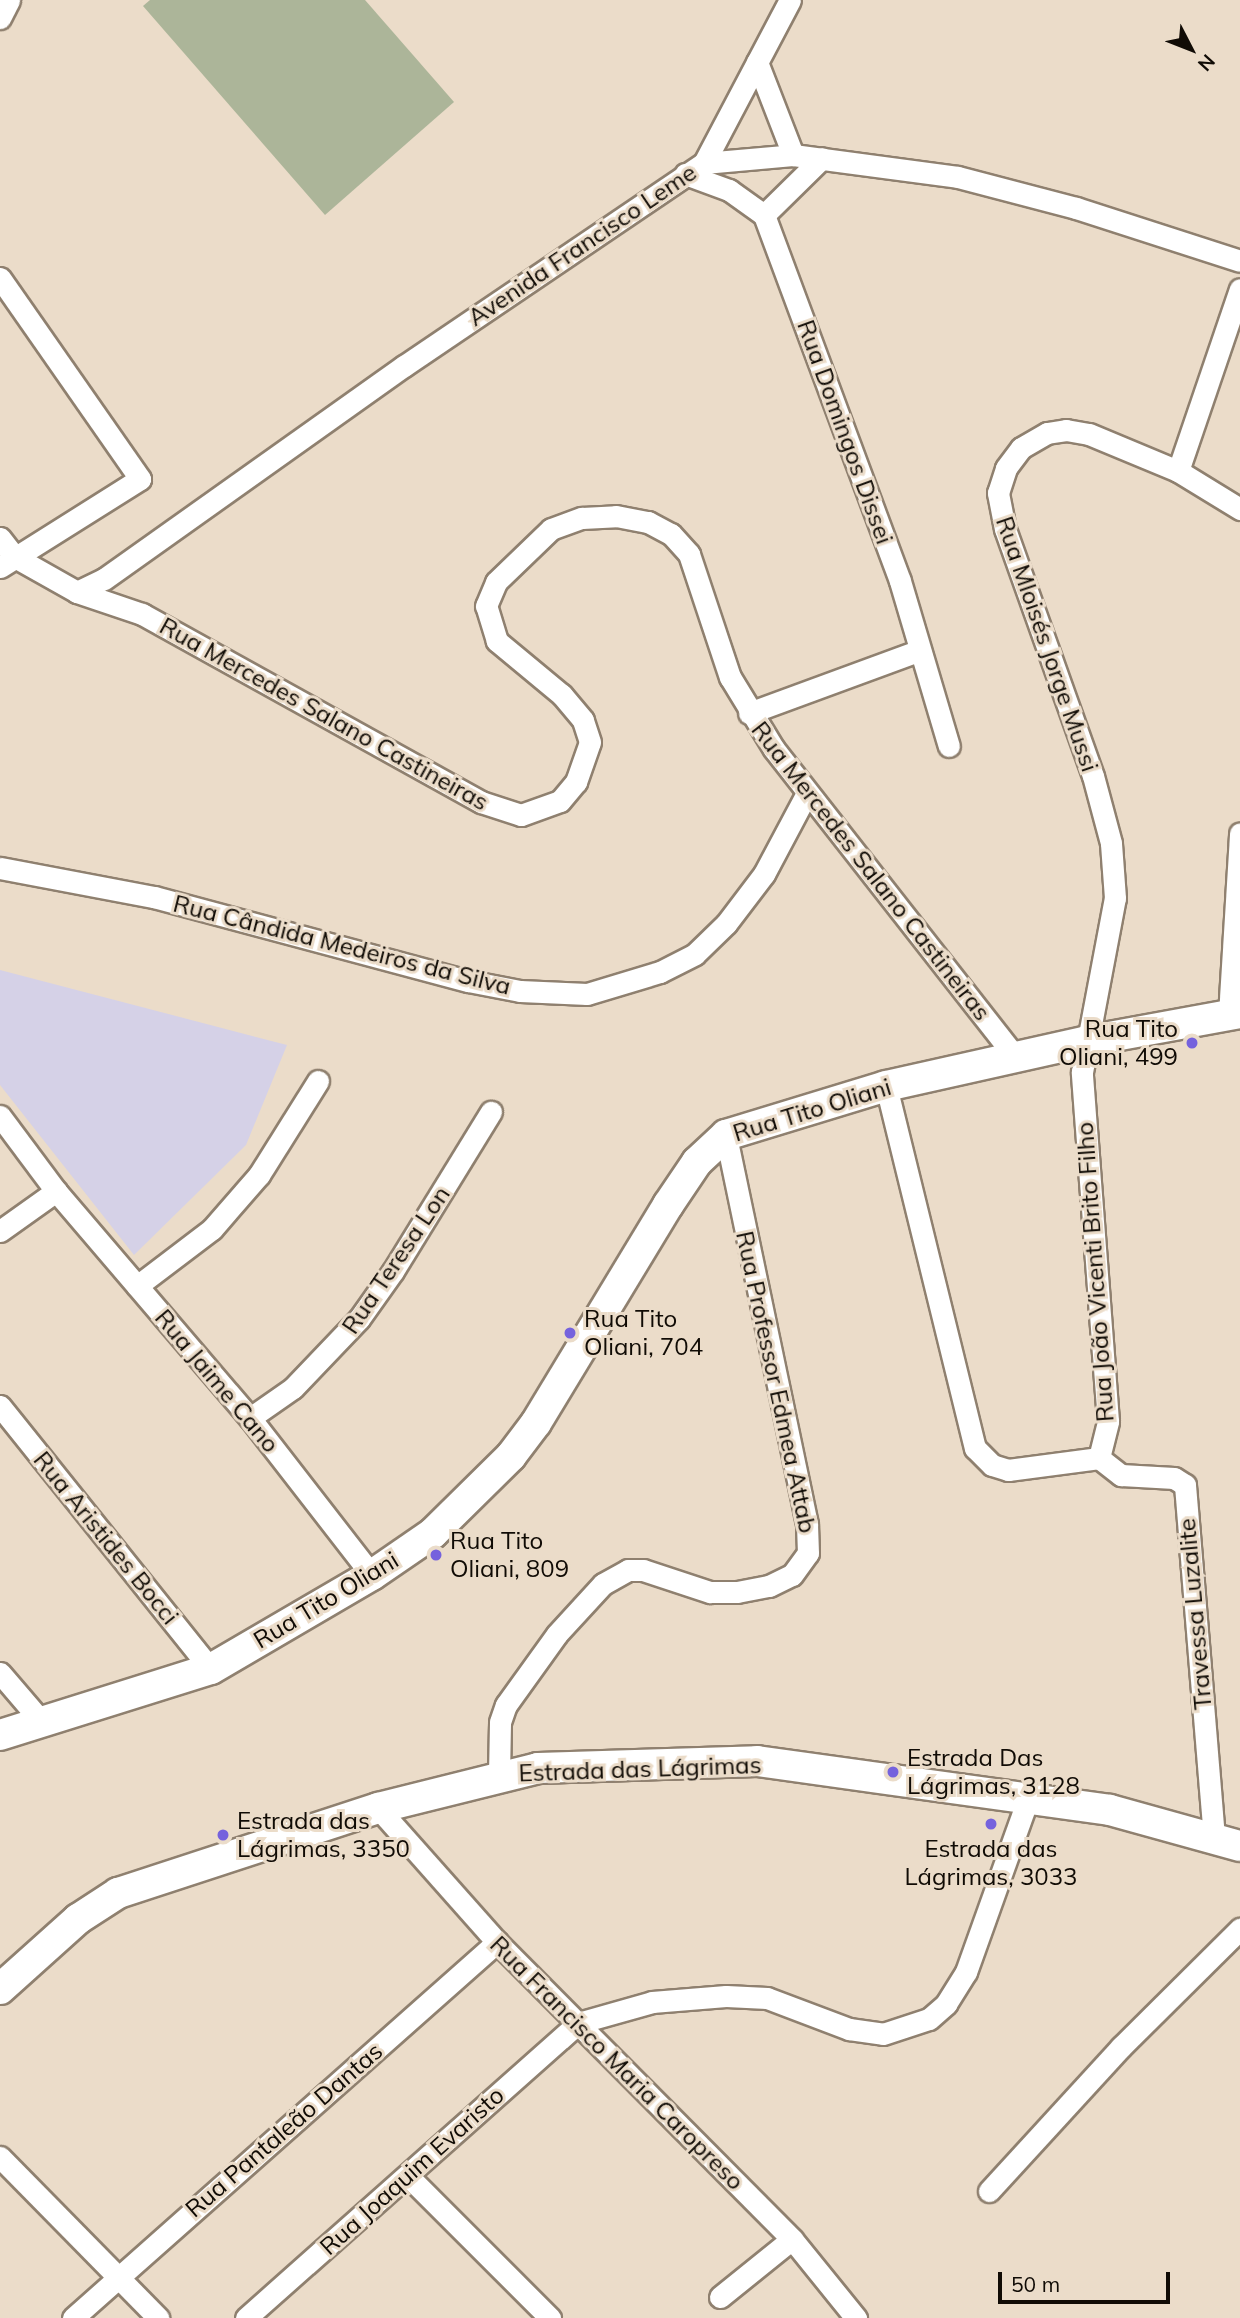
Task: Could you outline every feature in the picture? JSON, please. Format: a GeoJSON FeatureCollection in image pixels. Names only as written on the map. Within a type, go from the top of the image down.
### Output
{"type":"FeatureCollection","features":[{"type":"Feature","properties":{"kind":"street"},"geometry":{"type":"LineString","coordinates":[[0,18],[9,0]]}},
{"type":"Feature","properties":{"kind":"street"},"geometry":{"type":"LineString","coordinates":[[790,0],[757,62],[694,168],[764,215],[822,158]]}},
{"type":"Feature","properties":{"kind":"street"},"geometry":{"type":"LineString","coordinates":[[757,62],[793,155]]}},
{"type":"Feature","properties":{"kind":"street","name":"Avenida Francisco Leme"},"geometry":{"type":"LineString","coordinates":[[76,592],[104,579],[694,168],[793,155],[958,177],[1076,208],[1240,261]]}},
{"type":"Feature","properties":{"kind":"street","name":"Rua Domingos Dissei"},"geometry":{"type":"LineString","coordinates":[[764,215],[900,581],[949,746]]}},
{"type":"Feature","properties":{"kind":"street"},"geometry":{"type":"LineString","coordinates":[[0,278],[140,479],[7,562]]}},
{"type":"Feature","properties":{"kind":"street"},"geometry":{"type":"LineString","coordinates":[[1178,471],[1240,289]]}},
{"type":"Feature","properties":{"kind":"street","name":"Rua Mloisés Jorge Mussi"},"geometry":{"type":"LineString","coordinates":[[1087,1041],[1115,898],[1111,843],[1093,776],[1005,529],[998,493],[1006,468],[1021,448],[1040,436],[1066,430],[1089,434],[1178,471],[1240,509]]}},
{"type":"Feature","properties":{"kind":"street","name":"Rua Mercedes Salano Castineiras"},"geometry":{"type":"LineString","coordinates":[[76,592],[142,614],[481,802],[521,815],[560,801],[576,782],[590,742],[583,720],[562,695],[497,641],[486,606],[496,582],[551,529],[582,518],[637,520],[671,534],[689,554],[713,635],[749,713],[806,795],[1015,1056]]}},
{"type":"Feature","properties":{"kind":"street"},"geometry":{"type":"LineString","coordinates":[[0,538],[7,562]]}},
{"type":"Feature","properties":{"kind":"street"},"geometry":{"type":"LineString","coordinates":[[7,562],[76,592]]}},
{"type":"Feature","properties":{"kind":"street"},"geometry":{"type":"LineString","coordinates":[[749,713],[920,650]]}},
{"type":"Feature","properties":{"kind":"street","name":"Rua Cândida Medeiros da Silva"},"geometry":{"type":"LineString","coordinates":[[0,868],[154,897],[468,981],[520,991],[587,994],[660,972],[695,954],[726,924],[764,874],[806,795]]}},
{"type":"Feature","properties":{"kind":"street"},"geometry":{"type":"LineString","coordinates":[[1235,1014],[1240,833]]}},
{"type":"Feature","properties":{"kind":"street","name":"Rua Tito Oliani"},"geometry":{"type":"LineString","coordinates":[[0,1735],[211,1669],[372,1575],[433,1533],[511,1456],[668,1205],[697,1162],[726,1136],[886,1086],[1087,1041],[1235,1014]]}},
{"type":"Feature","properties":{"kind":"street","name":"Rua João Vicenti Brito Filho"},"geometry":{"type":"LineString","coordinates":[[886,1086],[975,1448],[992,1465],[1008,1470],[1099,1458],[1108,1421],[1082,1072],[1087,1041]]}},
{"type":"Feature","properties":{"kind":"street"},"geometry":{"type":"LineString","coordinates":[[137,1286],[220,1220],[259,1175],[318,1081]]}},
{"type":"Feature","properties":{"kind":"street","name":"Rua Teresa Lon"},"geometry":{"type":"LineString","coordinates":[[250,1418],[293,1388],[359,1319],[491,1112]]}},
{"type":"Feature","properties":{"kind":"street","name":"Rua Jaime Cano"},"geometry":{"type":"LineString","coordinates":[[0,1116],[56,1191],[250,1418],[372,1575]]}},
{"type":"Feature","properties":{"kind":"street","name":"Rua Professor Edmea Attab"},"geometry":{"type":"LineString","coordinates":[[499,1775],[500,1722],[506,1705],[557,1634],[603,1584],[628,1570],[643,1570],[710,1592],[737,1592],[769,1586],[792,1575],[808,1553],[807,1524],[726,1136]]}},
{"type":"Feature","properties":{"kind":"street"},"geometry":{"type":"LineString","coordinates":[[0,1231],[56,1191]]}},
{"type":"Feature","properties":{"kind":"street","name":"Rua Aristides Bocci"},"geometry":{"type":"LineString","coordinates":[[0,1406],[211,1669]]}},
{"type":"Feature","properties":{"kind":"street","name":"Travessa Luzalite"},"geometry":{"type":"LineString","coordinates":[[1099,1458],[1121,1475],[1174,1478],[1185,1485],[1227,1841]]}},
{"type":"Feature","properties":{"kind":"street"},"geometry":{"type":"LineString","coordinates":[[0,1673],[42,1722]]}},
{"type":"Feature","properties":{"kind":"street","name":"Estrada das Lágrimas"},"geometry":{"type":"LineString","coordinates":[[0,1989],[78,1919],[118,1893],[378,1808],[499,1775],[538,1768],[757,1761],[1029,1796],[1110,1810],[1227,1841]]}},
{"type":"Feature","properties":{"kind":"street"},"geometry":{"type":"LineString","coordinates":[[578,2023],[652,2002],[726,1996],[767,1998],[849,2029],[883,2034],[929,2020],[946,2004],[966,1972],[1029,1796]]}},
{"type":"Feature","properties":{"kind":"street","name":"Rua Francisco Maria Caropreso"},"geometry":{"type":"LineString","coordinates":[[378,1808],[497,1942],[792,2239],[856,2318]]}},
{"type":"Feature","properties":{"kind":"street"},"geometry":{"type":"LineString","coordinates":[[989,2191],[1102,2067],[1240,1929]]}},
{"type":"Feature","properties":{"kind":"street","name":"Rua Pantaleão Dantas"},"geometry":{"type":"LineString","coordinates":[[73,2318],[98,2301],[118,2276],[497,1942]]}},
{"type":"Feature","properties":{"kind":"street","name":"Rua Joaquim Evaristo"},"geometry":{"type":"LineString","coordinates":[[246,2318],[578,2023]]}},
{"type":"Feature","properties":{"kind":"street"},"geometry":{"type":"LineString","coordinates":[[0,2157],[158,2318]]}},
{"type":"Feature","properties":{"kind":"street"},"geometry":{"type":"LineString","coordinates":[[408,2176],[550,2318]]}},
{"type":"Feature","properties":{"kind":"street"},"geometry":{"type":"LineString","coordinates":[[720,2297],[792,2239]]}},
{"type":"Feature","properties":{"kind":"shaded area"},"geometry":{"type":"Polygon","coordinates":[[[0,970],[287,1045],[246,1145],[134,1255],[0,1085],[0,970]]]}},
{"type":"Feature","properties":{"kind":"green space"},"geometry":{"type":"Polygon","coordinates":[[[150,0],[365,0],[454,102],[325,215],[143,6],[150,0]]]}},
{"type":"Feature","properties":{"kind":"place","name":"Rua Tito Oliani, 499"},"geometry":{"type":"Point","coordinates":[1192,1043]}},
{"type":"Feature","properties":{"kind":"place","name":"Rua Tito Oliani, 704"},"geometry":{"type":"Point","coordinates":[570,1333]}},
{"type":"Feature","properties":{"kind":"place","name":"Rua Tito Oliani, 809"},"geometry":{"type":"Point","coordinates":[436,1555]}},
{"type":"Feature","properties":{"kind":"place","name":"Estrada Das Lágrimas, 3128"},"geometry":{"type":"Point","coordinates":[893,1772]}},
{"type":"Feature","properties":{"kind":"place","name":"Estrada das Lágrimas, 3033"},"geometry":{"type":"Point","coordinates":[991,1824]}},
{"type":"Feature","properties":{"kind":"place","name":"Estrada das Lágrimas, 3350"},"geometry":{"type":"Point","coordinates":[223,1835]}}]}
